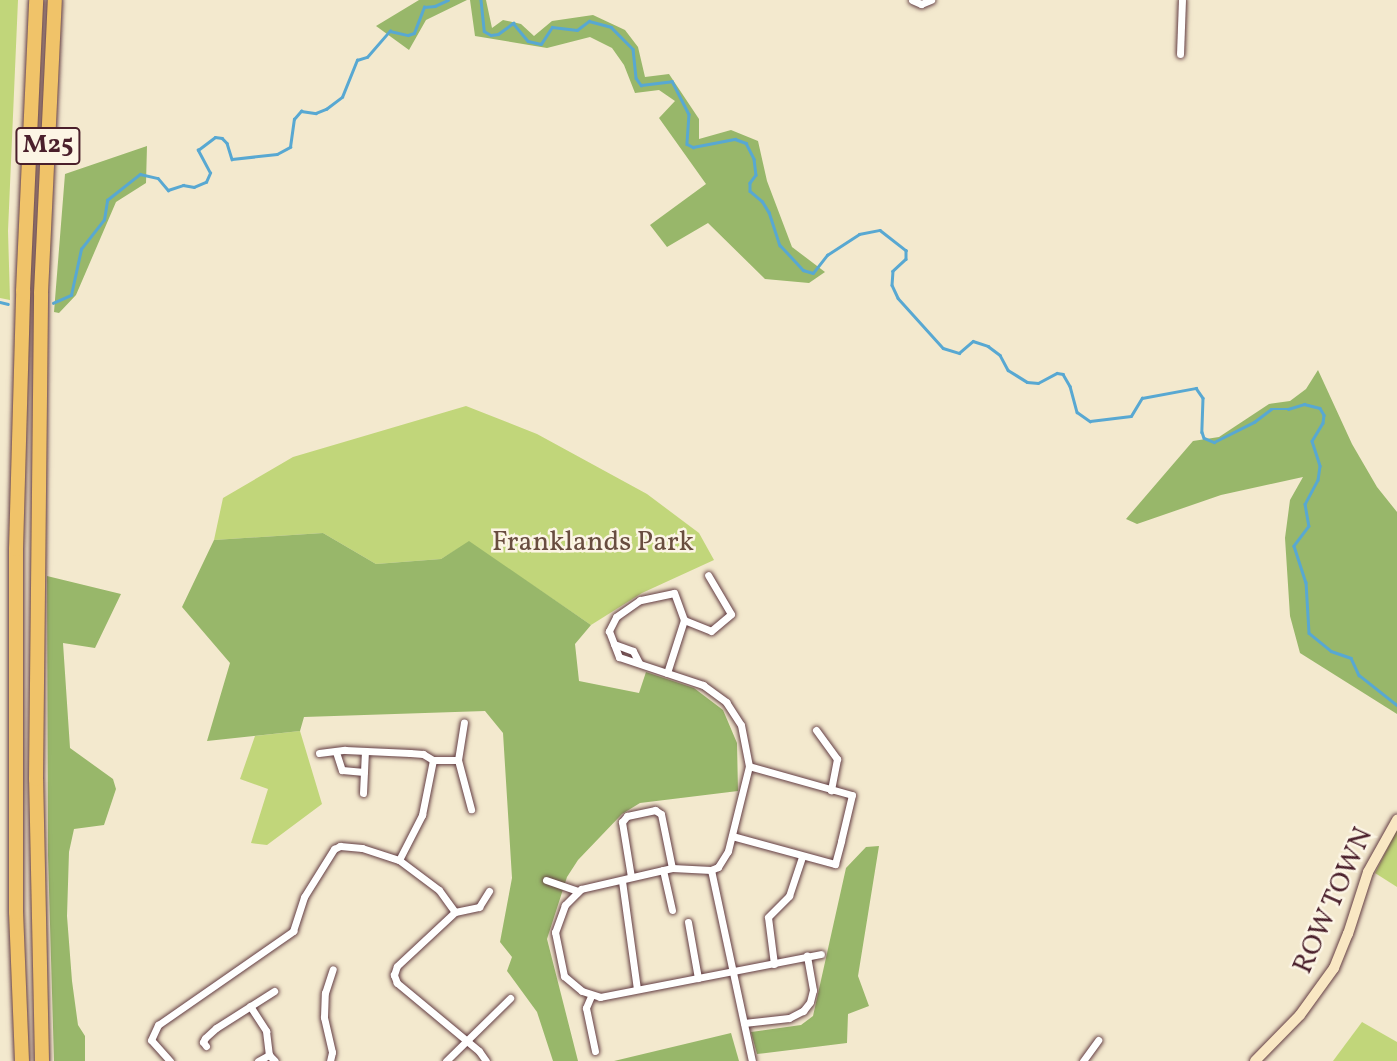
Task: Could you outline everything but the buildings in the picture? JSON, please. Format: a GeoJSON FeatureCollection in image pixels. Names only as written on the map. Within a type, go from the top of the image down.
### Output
{"type":"FeatureCollection","features":[{"type":"Feature","properties":{"kind":"highway","name":"M25"},"geometry":{"type":"LineString","coordinates":[[22,1061],[16,912],[15,707],[22,310],[36,0]]}},
{"type":"Feature","properties":{"kind":"highway","name":"M25"},"geometry":{"type":"LineString","coordinates":[[42,1061],[36,792],[41,293],[55,0]]}},
{"type":"Feature","properties":{"kind":"street"},"geometry":{"type":"LineString","coordinates":[[914,1],[921,4],[931,0]]}},
{"type":"Feature","properties":{"kind":"street"},"geometry":{"type":"LineString","coordinates":[[1180,54],[1182,0]]}},
{"type":"Feature","properties":{"kind":"street"},"geometry":{"type":"LineString","coordinates":[[684,620],[711,631],[731,614],[708,575]]}},
{"type":"Feature","properties":{"kind":"street"},"geometry":{"type":"LineString","coordinates":[[546,880],[578,891],[672,868],[711,870],[718,867],[728,851],[749,766],[741,725],[726,702],[703,685],[667,673],[639,663],[619,657],[610,631],[617,617],[640,600],[674,593],[684,620],[667,673]]}},
{"type":"Feature","properties":{"kind":"street"},"geometry":{"type":"LineString","coordinates":[[464,722],[464,738],[458,760],[471,809]]}},
{"type":"Feature","properties":{"kind":"street"},"geometry":{"type":"LineString","coordinates":[[816,730],[837,759],[831,790]]}},
{"type":"Feature","properties":{"kind":"street"},"geometry":{"type":"LineString","coordinates":[[319,753],[365,751],[423,754],[433,760],[458,760]]}},
{"type":"Feature","properties":{"kind":"street"},"geometry":{"type":"LineString","coordinates":[[363,793],[365,751]]}},
{"type":"Feature","properties":{"kind":"street"},"geometry":{"type":"LineString","coordinates":[[336,752],[342,770],[364,772]]}},
{"type":"Feature","properties":{"kind":"street"},"geometry":{"type":"LineString","coordinates":[[400,860],[422,815],[433,760]]}},
{"type":"Feature","properties":{"kind":"street"},"geometry":{"type":"LineString","coordinates":[[732,836],[835,864],[852,795],[749,766]]}},
{"type":"Feature","properties":{"kind":"street"},"geometry":{"type":"LineString","coordinates":[[631,877],[621,824],[627,816],[655,810],[661,814],[672,868]]}},
{"type":"Feature","properties":{"kind":"street","name":"ROW TOWN"},"geometry":{"type":"LineString","coordinates":[[1255,1061],[1300,1015],[1334,968],[1368,872],[1397,820]]}},
{"type":"Feature","properties":{"kind":"street"},"geometry":{"type":"LineString","coordinates":[[170,1061],[150,1040],[158,1025],[293,931],[304,897],[334,849],[340,846],[362,848],[400,860],[439,890],[455,912]]}},
{"type":"Feature","properties":{"kind":"street"},"geometry":{"type":"LineString","coordinates":[[774,964],[768,918],[789,896],[802,856]]}},
{"type":"Feature","properties":{"kind":"street"},"geometry":{"type":"LineString","coordinates":[[663,870],[672,910]]}},
{"type":"Feature","properties":{"kind":"street"},"geometry":{"type":"LineString","coordinates":[[711,870],[752,1061]]}},
{"type":"Feature","properties":{"kind":"street"},"geometry":{"type":"LineString","coordinates":[[622,881],[637,989]]}},
{"type":"Feature","properties":{"kind":"street"},"geometry":{"type":"LineString","coordinates":[[486,1061],[480,1051],[397,984],[394,975],[397,966],[455,912],[479,907],[489,891]]}},
{"type":"Feature","properties":{"kind":"street"},"geometry":{"type":"LineString","coordinates":[[578,891],[565,905],[555,932],[565,976],[591,996],[600,998],[733,969],[821,954]]}},
{"type":"Feature","properties":{"kind":"street"},"geometry":{"type":"LineString","coordinates":[[688,922],[698,978]]}},
{"type":"Feature","properties":{"kind":"street"},"geometry":{"type":"LineString","coordinates":[[744,1023],[789,1017],[803,1011],[810,1002],[813,990],[807,956]]}},
{"type":"Feature","properties":{"kind":"street"},"geometry":{"type":"LineString","coordinates":[[331,1061],[332,1052],[324,1017],[325,993],[333,969]]}},
{"type":"Feature","properties":{"kind":"street"},"geometry":{"type":"LineString","coordinates":[[206,1046],[203,1042],[205,1038],[274,991]]}},
{"type":"Feature","properties":{"kind":"street"},"geometry":{"type":"LineString","coordinates":[[591,996],[586,1008],[595,1051]]}},
{"type":"Feature","properties":{"kind":"street"},"geometry":{"type":"LineString","coordinates":[[446,1061],[510,998]]}},
{"type":"Feature","properties":{"kind":"street"},"geometry":{"type":"LineString","coordinates":[[250,1006],[266,1031],[272,1058],[258,1061]]}},
{"type":"Feature","properties":{"kind":"street"},"geometry":{"type":"LineString","coordinates":[[1083,1061],[1098,1040]]}},
{"type":"Feature","properties":{"kind":"green space"},"geometry":{"type":"Polygon","coordinates":[[[0,0],[18,0],[8,231],[10,300],[0,298],[0,0]]]}},
{"type":"Feature","properties":{"kind":"green space"},"geometry":{"type":"Polygon","coordinates":[[[419,0],[467,0],[426,20],[409,50],[376,26],[419,0]]]}},
{"type":"Feature","properties":{"kind":"green space"},"geometry":{"type":"Polygon","coordinates":[[[470,0],[486,0],[492,28],[503,20],[521,24],[534,36],[552,21],[593,15],[625,30],[638,47],[645,77],[669,74],[699,119],[699,139],[731,130],[758,141],[767,181],[792,247],[825,272],[809,283],[765,279],[708,223],[667,247],[650,225],[706,184],[659,118],[675,101],[659,90],[635,93],[624,65],[612,48],[590,37],[547,48],[475,36],[470,0]]]}},
{"type":"Feature","properties":{"kind":"green space"},"geometry":{"type":"Polygon","coordinates":[[[147,146],[146,183],[116,202],[76,295],[59,313],[54,312],[65,174],[147,146]]]}},
{"type":"Feature","properties":{"kind":"green space"},"geometry":{"type":"Polygon","coordinates":[[[1318,370],[1352,444],[1377,487],[1397,512],[1397,714],[1300,653],[1290,616],[1285,538],[1290,500],[1303,477],[1221,495],[1137,524],[1126,519],[1193,441],[1219,437],[1269,404],[1290,401],[1306,389],[1318,370]]]}},
{"type":"Feature","properties":{"kind":"green space","name":"Franklands Park"},"geometry":{"type":"Polygon","coordinates":[[[466,406],[537,434],[647,494],[699,533],[714,560],[642,593],[591,625],[469,542],[441,559],[376,564],[323,533],[214,540],[223,498],[293,457],[466,406]]]}},
{"type":"Feature","properties":{"kind":"green space"},"geometry":{"type":"Polygon","coordinates":[[[323,533],[376,564],[441,559],[469,541],[591,625],[575,644],[579,681],[639,693],[646,672],[694,688],[723,710],[737,743],[738,791],[640,803],[622,814],[578,860],[567,877],[547,939],[578,1061],[553,1061],[537,1012],[507,971],[512,957],[500,942],[512,878],[503,733],[485,711],[304,717],[300,731],[207,741],[230,663],[182,607],[214,540],[323,533]]]}},
{"type":"Feature","properties":{"kind":"green space"},"geometry":{"type":"Polygon","coordinates":[[[47,576],[121,594],[95,648],[63,643],[70,748],[113,779],[116,789],[104,825],[74,829],[69,852],[67,916],[78,1025],[85,1036],[85,1061],[54,1061],[48,855],[47,576]]]}},
{"type":"Feature","properties":{"kind":"green space"},"geometry":{"type":"Polygon","coordinates":[[[300,731],[322,804],[267,845],[251,843],[268,789],[240,779],[255,736],[300,731]]]}},
{"type":"Feature","properties":{"kind":"green space"},"geometry":{"type":"Polygon","coordinates":[[[1397,830],[1397,887],[1375,873],[1397,830]]]}},
{"type":"Feature","properties":{"kind":"green space"},"geometry":{"type":"Polygon","coordinates":[[[879,846],[858,976],[869,1006],[848,1014],[847,1043],[757,1054],[751,1032],[801,1025],[813,1016],[846,868],[866,847],[879,846]]]}},
{"type":"Feature","properties":{"kind":"green space"},"geometry":{"type":"Polygon","coordinates":[[[1362,1022],[1397,1042],[1397,1061],[1333,1061],[1362,1022]]]}},
{"type":"Feature","properties":{"kind":"green space"},"geometry":{"type":"Polygon","coordinates":[[[731,1033],[739,1061],[614,1061],[731,1033]]]}},
{"type":"Feature","properties":{"kind":"waterway"},"geometry":{"type":"LineString","coordinates":[[53,303],[71,295],[81,249],[104,220],[107,200],[140,174],[158,178],[168,190],[183,185],[194,187],[206,182],[210,173],[198,150],[215,137],[222,138],[227,143],[232,159],[277,154],[290,147],[294,119],[301,111],[316,113],[342,97],[357,60],[367,57],[390,31],[408,35],[414,33],[424,7],[435,6],[448,0]]}},
{"type":"Feature","properties":{"kind":"waterway"},"geometry":{"type":"LineString","coordinates":[[481,0],[484,31],[491,35],[498,34],[513,23],[528,41],[541,44],[552,27],[577,30],[589,21],[611,27],[633,49],[636,78],[641,85],[672,81],[689,114],[687,144],[693,147],[735,139],[746,143],[754,159],[756,175],[750,183],[750,191],[762,201],[769,212],[780,245],[803,270],[813,273],[827,255],[859,234],[880,230],[906,250],[906,259],[893,271],[892,285],[898,298],[943,348],[959,353],[973,341],[988,346],[1000,355],[1008,370],[1027,382],[1038,383],[1057,373],[1063,374],[1070,386],[1077,412],[1090,421],[1131,416],[1142,398],[1196,388],[1203,398],[1202,432],[1204,438],[1214,442],[1254,422],[1271,409],[1288,409],[1304,404],[1320,408],[1324,415],[1323,423],[1312,441],[1320,466],[1318,480],[1305,504],[1309,526],[1294,546],[1306,582],[1309,633],[1331,651],[1351,658],[1359,675],[1397,705]]}},
{"type":"Feature","properties":{"kind":"waterway"},"geometry":{"type":"LineString","coordinates":[[0,302],[8,304]]}}]}
